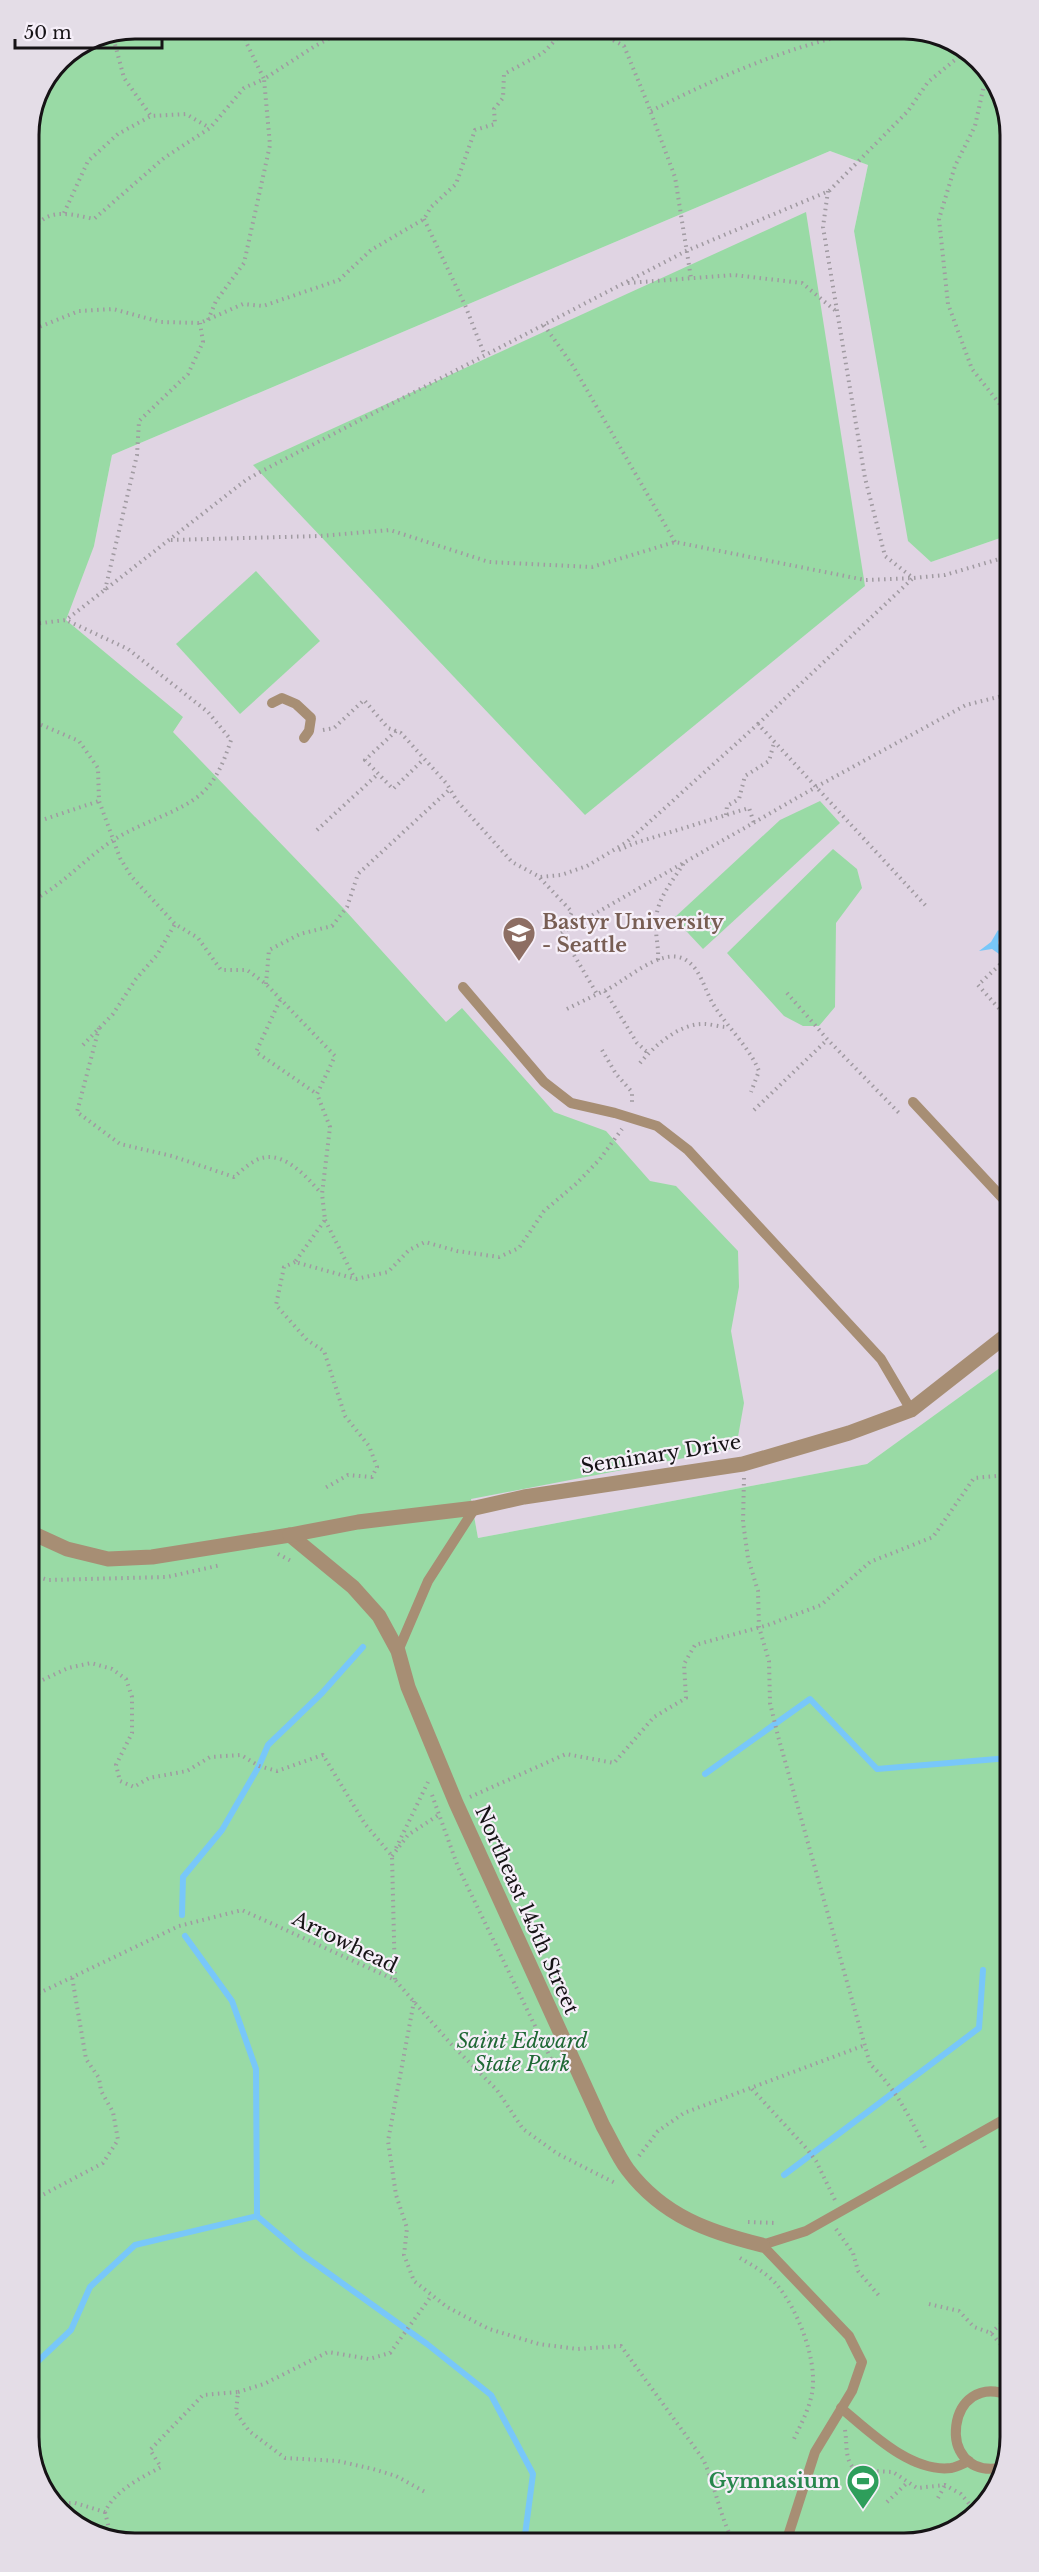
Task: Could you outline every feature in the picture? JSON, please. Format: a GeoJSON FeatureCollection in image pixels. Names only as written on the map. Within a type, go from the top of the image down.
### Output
{"type":"FeatureCollection","features":[{"type":"Feature","properties":{"kind":"street","name":"Seminary Drive"},"geometry":{"type":"LineString","coordinates":[[290,1534],[358,1522],[475,1508],[524,1497],[744,1464],[849,1433],[911,1410],[1000,1340]]}},
{"type":"Feature","properties":{"kind":"street"},"geometry":{"type":"LineString","coordinates":[[39,1536],[67,1549],[108,1559],[152,1557],[290,1534]]}},
{"type":"Feature","properties":{"kind":"street","name":"Northeast 145th Street"},"geometry":{"type":"LineString","coordinates":[[290,1534],[353,1587],[380,1617],[398,1651],[408,1687],[456,1803],[603,2126],[628,2169],[654,2197],[687,2221],[723,2235],[762,2245]]}},
{"type":"Feature","properties":{"kind":"lane"},"geometry":{"type":"LineString","coordinates":[[272,703],[282,698],[296,704],[311,718],[307,734]]}},
{"type":"Feature","properties":{"kind":"lane"},"geometry":{"type":"LineString","coordinates":[[463,987],[544,1082],[571,1103],[657,1126],[688,1150],[882,1359],[911,1410]]}},
{"type":"Feature","properties":{"kind":"lane"},"geometry":{"type":"LineString","coordinates":[[913,1102],[1000,1194]]}},
{"type":"Feature","properties":{"kind":"lane"},"geometry":{"type":"LineString","coordinates":[[398,1651],[428,1581],[475,1508]]}},
{"type":"Feature","properties":{"kind":"lane"},"geometry":{"type":"LineString","coordinates":[[789,2533],[815,2451],[852,2391],[862,2362],[849,2336],[762,2245],[806,2231],[1000,2122]]}},
{"type":"Feature","properties":{"kind":"lane"},"geometry":{"type":"LineString","coordinates":[[995,2468],[980,2467],[969,2461],[961,2451],[956,2439],[955,2426],[958,2413],[976,2395],[1000,2392]]}},
{"type":"Feature","properties":{"kind":"lane"},"geometry":{"type":"LineString","coordinates":[[841,2408],[881,2442],[916,2463],[951,2468],[969,2461]]}},
{"type":"Feature","properties":{"kind":"path"},"geometry":{"type":"LineString","coordinates":[[207,321],[216,301],[244,262],[270,145],[264,79],[246,39]]}},
{"type":"Feature","properties":{"kind":"path"},"geometry":{"type":"LineString","coordinates":[[39,225],[51,214],[64,213],[94,219],[164,158],[210,128],[244,88],[264,79],[329,39]]}},
{"type":"Feature","properties":{"kind":"path"},"geometry":{"type":"LineString","coordinates":[[39,327],[80,311],[113,309],[161,322],[200,323],[243,304],[263,306],[339,280],[371,250],[424,219],[431,207],[456,184],[475,130],[495,124],[495,109],[503,98],[504,74],[543,53],[556,39]]}},
{"type":"Feature","properties":{"kind":"path"},"geometry":{"type":"LineString","coordinates":[[611,39],[624,46],[675,177],[691,278]]}},
{"type":"Feature","properties":{"kind":"path"},"geometry":{"type":"LineString","coordinates":[[651,111],[763,59],[829,39]]}},
{"type":"Feature","properties":{"kind":"path"},"geometry":{"type":"LineString","coordinates":[[114,42],[124,78],[151,116]]}},
{"type":"Feature","properties":{"kind":"path"},"geometry":{"type":"LineString","coordinates":[[39,625],[66,620],[253,476],[686,251],[829,191],[908,111],[928,82],[959,57]]}},
{"type":"Feature","properties":{"kind":"path"},"geometry":{"type":"LineString","coordinates":[[985,84],[975,126],[955,166],[939,219],[948,304],[972,369],[1000,404]]}},
{"type":"Feature","properties":{"kind":"path"},"geometry":{"type":"LineString","coordinates":[[64,213],[88,161],[118,134],[151,116],[186,114],[210,128]]}},
{"type":"Feature","properties":{"kind":"path"},"geometry":{"type":"LineString","coordinates":[[829,191],[823,227],[865,478],[885,555],[913,578]]}},
{"type":"Feature","properties":{"kind":"path"},"geometry":{"type":"LineString","coordinates":[[424,219],[465,305],[485,356]]}},
{"type":"Feature","properties":{"kind":"path"},"geometry":{"type":"LineString","coordinates":[[625,283],[734,275],[802,283],[837,313]]}},
{"type":"Feature","properties":{"kind":"path"},"geometry":{"type":"LineString","coordinates":[[105,590],[137,455],[139,421],[188,374],[203,342],[200,323]]}},
{"type":"Feature","properties":{"kind":"path"},"geometry":{"type":"LineString","coordinates":[[544,325],[573,366],[675,542]]}},
{"type":"Feature","properties":{"kind":"path"},"geometry":{"type":"LineString","coordinates":[[169,540],[320,536],[390,530],[489,562],[592,567],[675,542],[865,580],[945,575],[1000,559]]}},
{"type":"Feature","properties":{"kind":"path"},"geometry":{"type":"LineString","coordinates":[[606,857],[627,842],[758,724],[913,578]]}},
{"type":"Feature","properties":{"kind":"path"},"geometry":{"type":"LineString","coordinates":[[39,898],[48,893],[83,862],[115,839],[150,820],[177,809],[200,795],[220,771],[231,740],[208,712],[128,649],[66,620]]}},
{"type":"Feature","properties":{"kind":"path"},"geometry":{"type":"LineString","coordinates":[[561,933],[816,787],[966,705],[1000,696]]}},
{"type":"Feature","properties":{"kind":"path"},"geometry":{"type":"LineString","coordinates":[[307,734],[334,728],[364,700],[388,728],[401,733],[450,789],[456,801],[512,862],[540,878],[572,912],[561,933]]}},
{"type":"Feature","properties":{"kind":"path"},"geometry":{"type":"LineString","coordinates":[[39,724],[79,741],[98,768],[99,801],[115,839],[120,858],[131,876],[175,924],[198,938],[221,970],[247,970],[266,984],[335,1056],[317,1094]]}},
{"type":"Feature","properties":{"kind":"path"},"geometry":{"type":"LineString","coordinates":[[758,724],[926,906]]}},
{"type":"Feature","properties":{"kind":"path"},"geometry":{"type":"LineString","coordinates":[[396,731],[366,760],[378,774],[393,789],[424,759]]}},
{"type":"Feature","properties":{"kind":"path"},"geometry":{"type":"LineString","coordinates":[[726,815],[728,806],[739,799],[745,776],[769,761],[775,742]]}},
{"type":"Feature","properties":{"kind":"path"},"geometry":{"type":"LineString","coordinates":[[317,830],[378,774]]}},
{"type":"Feature","properties":{"kind":"path"},"geometry":{"type":"LineString","coordinates":[[266,984],[269,950],[300,934],[332,926],[347,907],[358,874],[450,789]]}},
{"type":"Feature","properties":{"kind":"path"},"geometry":{"type":"LineString","coordinates":[[45,819],[99,801]]}},
{"type":"Feature","properties":{"kind":"path"},"geometry":{"type":"LineString","coordinates":[[540,878],[561,875],[587,866],[635,843],[749,808],[754,823]]}},
{"type":"Feature","properties":{"kind":"path"},"geometry":{"type":"LineString","coordinates":[[658,960],[659,945],[656,924],[658,911],[663,895],[685,862]]}},
{"type":"Feature","properties":{"kind":"path"},"geometry":{"type":"LineString","coordinates":[[83,1045],[113,1014],[136,979],[157,955],[175,924]]}},
{"type":"Feature","properties":{"kind":"path"},"geometry":{"type":"LineString","coordinates":[[561,933],[597,994]]}},
{"type":"Feature","properties":{"kind":"path"},"geometry":{"type":"LineString","coordinates":[[567,1009],[605,991],[658,960],[677,957],[692,965],[728,1028],[752,1056],[759,1071],[751,1092]]}},
{"type":"Feature","properties":{"kind":"path"},"geometry":{"type":"LineString","coordinates":[[1000,965],[978,985],[1000,1007]]}},
{"type":"Feature","properties":{"kind":"path"},"geometry":{"type":"LineString","coordinates":[[605,991],[636,1043],[646,1051],[655,1048]]}},
{"type":"Feature","properties":{"kind":"path"},"geometry":{"type":"LineString","coordinates":[[787,993],[828,1040],[900,1114]]}},
{"type":"Feature","properties":{"kind":"path"},"geometry":{"type":"LineString","coordinates":[[280,1000],[256,1052],[317,1094],[330,1127],[322,1194],[325,1220],[356,1279]]}},
{"type":"Feature","properties":{"kind":"path"},"geometry":{"type":"LineString","coordinates":[[640,1063],[655,1048],[688,1026],[702,1024],[728,1028]]}},
{"type":"Feature","properties":{"kind":"path"},"geometry":{"type":"LineString","coordinates":[[99,1028],[77,1112],[120,1144],[172,1156],[234,1177],[255,1160],[276,1157],[302,1171],[322,1194]]}},
{"type":"Feature","properties":{"kind":"path"},"geometry":{"type":"LineString","coordinates":[[754,1110],[828,1040]]}},
{"type":"Feature","properties":{"kind":"path"},"geometry":{"type":"LineString","coordinates":[[295,1262],[356,1279],[388,1272],[409,1250],[425,1242],[458,1251],[499,1257],[519,1248],[544,1211],[577,1184],[600,1159],[629,1117],[633,1102],[632,1092],[616,1074],[602,1050]]}},
{"type":"Feature","properties":{"kind":"path"},"geometry":{"type":"LineString","coordinates":[[325,1220],[295,1262],[284,1267],[276,1305],[307,1340],[324,1351],[345,1416],[369,1446],[377,1467],[372,1478],[348,1475],[325,1488]]}},
{"type":"Feature","properties":{"kind":"path"},"geometry":{"type":"LineString","coordinates":[[744,1464],[743,1522],[748,1558],[758,1591],[759,1627],[769,1661],[770,1703],[778,1736],[870,2064],[883,2076],[908,2112],[932,2161]]}},
{"type":"Feature","properties":{"kind":"path"},"geometry":{"type":"LineString","coordinates":[[392,1856],[408,1836],[456,1803],[566,1754],[614,1764],[654,1717],[686,1698],[684,1664],[695,1645],[759,1627],[821,1605],[870,1562],[933,1537],[974,1478],[1000,1476]]}},
{"type":"Feature","properties":{"kind":"path"},"geometry":{"type":"LineString","coordinates":[[277,1553],[303,1567]]}},
{"type":"Feature","properties":{"kind":"path"},"geometry":{"type":"LineString","coordinates":[[39,1577],[48,1580],[167,1577],[222,1565]]}},
{"type":"Feature","properties":{"kind":"path"},"geometry":{"type":"LineString","coordinates":[[39,1682],[68,1668],[91,1663],[112,1669],[126,1679],[132,1697],[132,1733],[116,1765],[120,1781],[134,1787],[149,1778],[188,1771],[210,1757],[241,1755],[259,1766],[277,1771],[323,1755],[365,1824],[392,1856]]}},
{"type":"Feature","properties":{"kind":"path"},"geometry":{"type":"LineString","coordinates":[[424,1771],[458,1867],[553,2063]]}},
{"type":"Feature","properties":{"kind":"path"},"geometry":{"type":"LineString","coordinates":[[395,1980],[392,1856],[428,1782]]}},
{"type":"Feature","properties":{"kind":"path"},"geometry":{"type":"LineString","coordinates":[[470,1797],[475,1807]]}},
{"type":"Feature","properties":{"kind":"path","name":"Arrowhead"},"geometry":{"type":"LineString","coordinates":[[39,1993],[178,1926],[242,1910],[395,1980],[451,2044],[497,2090],[523,2128],[558,2154],[619,2186],[613,2176]]}},
{"type":"Feature","properties":{"kind":"path"},"geometry":{"type":"LineString","coordinates":[[39,2197],[103,2163],[118,2140],[112,2112],[101,2091],[99,2078],[86,2059],[72,1977]]}},
{"type":"Feature","properties":{"kind":"path"},"geometry":{"type":"LineString","coordinates":[[414,2001],[388,2141],[396,2195],[408,2228],[404,2255],[414,2281],[447,2307],[489,2329],[539,2344],[577,2349],[621,2346],[703,2459],[729,2533]]}},
{"type":"Feature","properties":{"kind":"path"},"geometry":{"type":"LineString","coordinates":[[638,2157],[658,2131],[684,2113],[865,2045]]}},
{"type":"Feature","properties":{"kind":"path"},"geometry":{"type":"LineString","coordinates":[[752,2089],[816,2161],[838,2206]]}},
{"type":"Feature","properties":{"kind":"path"},"geometry":{"type":"LineString","coordinates":[[632,2148],[642,2162]]}},
{"type":"Feature","properties":{"kind":"path"},"geometry":{"type":"LineString","coordinates":[[738,2220],[763,2224],[780,2223]]}},
{"type":"Feature","properties":{"kind":"path"},"geometry":{"type":"LineString","coordinates":[[837,2230],[853,2253],[858,2271],[881,2298]]}},
{"type":"Feature","properties":{"kind":"path"},"geometry":{"type":"LineString","coordinates":[[733,2254],[756,2267],[777,2284],[801,2325],[809,2349],[812,2392],[805,2416],[793,2441]]}},
{"type":"Feature","properties":{"kind":"path"},"geometry":{"type":"LineString","coordinates":[[109,2529],[105,2512],[110,2501],[135,2481],[161,2467],[150,2450],[203,2395],[238,2392],[264,2384],[328,2352],[369,2359],[390,2353],[432,2295]]}},
{"type":"Feature","properties":{"kind":"path"},"geometry":{"type":"LineString","coordinates":[[929,2304],[959,2311],[974,2327],[991,2333],[1000,2343]]}},
{"type":"Feature","properties":{"kind":"path"},"geometry":{"type":"LineString","coordinates":[[991,2333],[1000,2324]]}},
{"type":"Feature","properties":{"kind":"path"},"geometry":{"type":"LineString","coordinates":[[238,2392],[236,2413],[249,2431],[285,2458],[338,2461],[373,2469],[396,2476],[427,2493]]}},
{"type":"Feature","properties":{"kind":"path"},"geometry":{"type":"LineString","coordinates":[[887,2502],[908,2482]]}},
{"type":"Feature","properties":{"kind":"path"},"geometry":{"type":"LineString","coordinates":[[938,2498],[945,2485]]}},
{"type":"Feature","properties":{"kind":"path"},"geometry":{"type":"LineString","coordinates":[[65,2503],[75,2503],[105,2512]]}},
{"type":"Feature","properties":{"kind":"shaded area","name":"Bastyr University - Seattle"},"geometry":{"type":"Polygon","coordinates":[[[830,151],[868,165],[854,231],[931,562],[1000,538],[1000,1368],[867,1464],[478,1538],[457,1421],[39,1389],[39,509],[94,546],[112,455],[830,151]]]}},
{"type":"Feature","properties":{"kind":"green space","name":"Saint Edward State Park"},"geometry":{"type":"Polygon","coordinates":[[[135,39],[910,39],[935,44],[946,49],[972,67],[984,82],[995,104],[1000,135],[1000,538],[931,562],[908,541],[854,231],[868,165],[830,151],[112,455],[94,546],[66,620],[183,717],[173,732],[344,909],[446,1022],[462,1008],[554,1112],[606,1131],[650,1181],[676,1186],[738,1251],[739,1287],[731,1331],[744,1403],[736,1448],[471,1499],[478,1538],[867,1464],[1000,1368],[1000,2437],[997,2462],[984,2490],[972,2505],[952,2520],[935,2528],[904,2533],[129,2533],[104,2528],[77,2513],[67,2505],[49,2479],[41,2456],[39,2437],[39,129],[42,110],[49,93],[59,77],[87,52],[104,44],[135,39]]]}},
{"type":"Feature","properties":{"kind":"green space"},"geometry":{"type":"Polygon","coordinates":[[[806,212],[865,586],[585,815],[253,465],[806,212]]]}},
{"type":"Feature","properties":{"kind":"green space"},"geometry":{"type":"Polygon","coordinates":[[[256,571],[320,641],[240,714],[176,644],[256,571]]]}},
{"type":"Feature","properties":{"kind":"green space"},"geometry":{"type":"Polygon","coordinates":[[[820,801],[840,823],[703,949],[674,918],[780,820],[820,801]]]}},
{"type":"Feature","properties":{"kind":"green space"},"geometry":{"type":"Polygon","coordinates":[[[833,849],[857,869],[862,888],[836,923],[835,1007],[819,1026],[803,1026],[784,1016],[727,953],[833,849]]]}},
{"type":"Feature","properties":{"kind":"water"},"geometry":{"type":"Polygon","coordinates":[[[998,930],[1000,932],[999,954],[992,949],[979,951],[991,942],[998,930]]]}},
{"type":"Feature","properties":{"kind":"waterway"},"geometry":{"type":"LineString","coordinates":[[182,1915],[183,1877],[222,1830],[259,1766],[268,1745],[322,1693],[363,1647]]}},
{"type":"Feature","properties":{"kind":"waterway"},"geometry":{"type":"LineString","coordinates":[[705,1774],[810,1699],[877,1769],[1000,1759]]}},
{"type":"Feature","properties":{"kind":"waterway"},"geometry":{"type":"LineString","coordinates":[[185,1936],[232,2001],[256,2069],[257,2216],[303,2255],[427,2344],[491,2395],[533,2474],[525,2533]]}},
{"type":"Feature","properties":{"kind":"waterway"},"geometry":{"type":"LineString","coordinates":[[784,2175],[979,2028],[983,1970]]}},
{"type":"Feature","properties":{"kind":"waterway"},"geometry":{"type":"LineString","coordinates":[[39,2360],[71,2330],[90,2287],[135,2245],[257,2216]]}},
{"type":"Feature","properties":{"kind":"place","name":"Bastyr University - Seattle"},"geometry":{"type":"Point","coordinates":[519,962]}},
{"type":"Feature","properties":{"kind":"place","name":"Gymnasium"},"geometry":{"type":"Point","coordinates":[863,2510]}}]}
